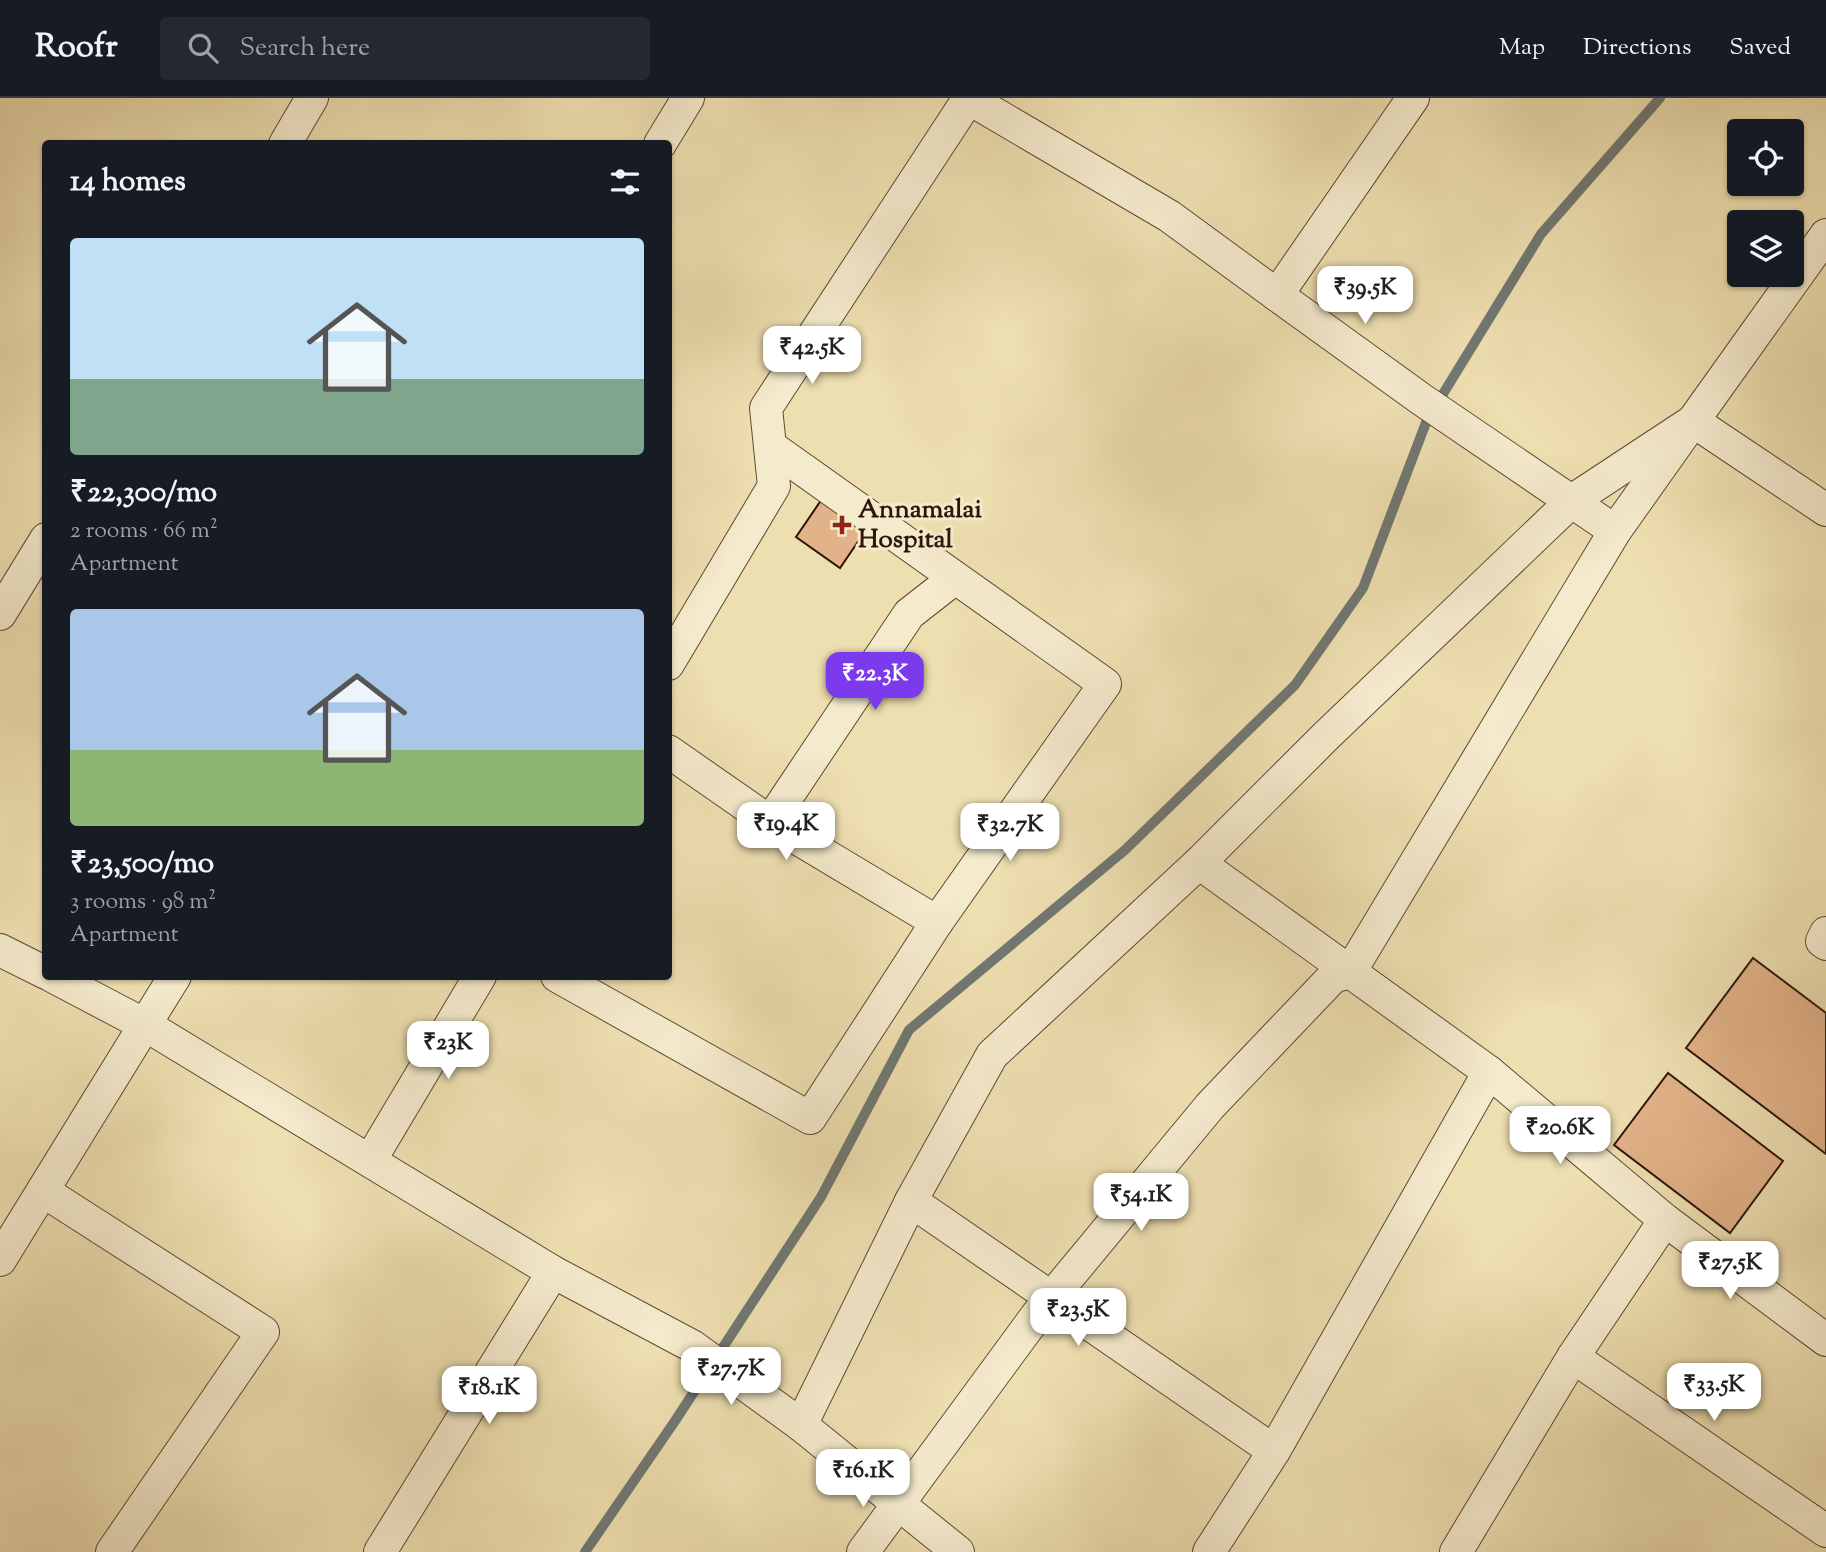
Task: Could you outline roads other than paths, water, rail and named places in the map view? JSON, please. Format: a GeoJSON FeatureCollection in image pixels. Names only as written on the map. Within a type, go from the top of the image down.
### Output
{"type":"FeatureCollection","features":[{"type":"Feature","properties":{"kind":"street"},"geometry":{"type":"LineString","coordinates":[[287,140],[312,98]]}},
{"type":"Feature","properties":{"kind":"street"},"geometry":{"type":"LineString","coordinates":[[662,140],[688,98]]}},
{"type":"Feature","properties":{"kind":"street"},"geometry":{"type":"LineString","coordinates":[[672,657],[774,486],[766,408],[969,98],[1169,216],[1421,399],[1615,531]]}},
{"type":"Feature","properties":{"kind":"street"},"geometry":{"type":"LineString","coordinates":[[1278,295],[1413,98]]}},
{"type":"Feature","properties":{"kind":"street"},"geometry":{"type":"LineString","coordinates":[[863,1552],[1037,1315],[1054,1299],[1210,1106],[1333,977],[1350,972],[1615,531],[1826,234]]}},
{"type":"Feature","properties":{"kind":"street"},"geometry":{"type":"LineString","coordinates":[[801,1424],[911,1201],[992,1055],[1199,863],[1326,736],[1573,500],[1693,421]]}},
{"type":"Feature","properties":{"kind":"street"},"geometry":{"type":"LineString","coordinates":[[1693,421],[1826,510]]}},
{"type":"Feature","properties":{"kind":"street"},"geometry":{"type":"LineString","coordinates":[[564,980],[810,1118],[937,922],[1105,684],[770,446]]}},
{"type":"Feature","properties":{"kind":"street"},"geometry":{"type":"LineString","coordinates":[[0,614],[42,546]]}},
{"type":"Feature","properties":{"kind":"street"},"geometry":{"type":"LineString","coordinates":[[770,822],[909,614],[955,578]]}},
{"type":"Feature","properties":{"kind":"street"},"geometry":{"type":"LineString","coordinates":[[672,754],[770,822],[937,922]]}},
{"type":"Feature","properties":{"kind":"street"},"geometry":{"type":"LineString","coordinates":[[1199,863],[1489,1072],[1665,1220],[1826,1340]]}},
{"type":"Feature","properties":{"kind":"street"},"geometry":{"type":"LineString","coordinates":[[0,950],[42,971]]}},
{"type":"Feature","properties":{"kind":"street"},"geometry":{"type":"LineString","coordinates":[[60,980],[146,1026],[371,1159],[553,1272],[692,1346],[801,1424],[958,1552]]}},
{"type":"Feature","properties":{"kind":"street"},"geometry":{"type":"LineString","coordinates":[[0,1260],[173,980]]}},
{"type":"Feature","properties":{"kind":"street"},"geometry":{"type":"LineString","coordinates":[[371,1159],[478,980]]}},
{"type":"Feature","properties":{"kind":"street"},"geometry":{"type":"LineString","coordinates":[[1209,1552],[1274,1451],[1489,1072]]}},
{"type":"Feature","properties":{"kind":"street"},"geometry":{"type":"LineString","coordinates":[[43,1191],[263,1332],[112,1552]]}},
{"type":"Feature","properties":{"kind":"street"},"geometry":{"type":"LineString","coordinates":[[911,1201],[1274,1451]]}},
{"type":"Feature","properties":{"kind":"street"},"geometry":{"type":"LineString","coordinates":[[1456,1552],[1573,1357],[1665,1220]]}},
{"type":"Feature","properties":{"kind":"street"},"geometry":{"type":"LineString","coordinates":[[380,1552],[553,1272]]}},
{"type":"Feature","properties":{"kind":"street"},"geometry":{"type":"LineString","coordinates":[[1573,1357],[1826,1531]]}},
{"type":"Feature","properties":{"kind":"waterway"},"geometry":{"type":"LineString","coordinates":[[585,1552],[675,1421],[821,1197],[909,1030],[1125,850],[1295,685],[1363,588],[1427,420],[1541,234],[1660,98]]}},
{"type":"Feature","properties":{"kind":"place","name":"Annamalai Hospital"},"geometry":{"type":"Point","coordinates":[842,525]}}]}
